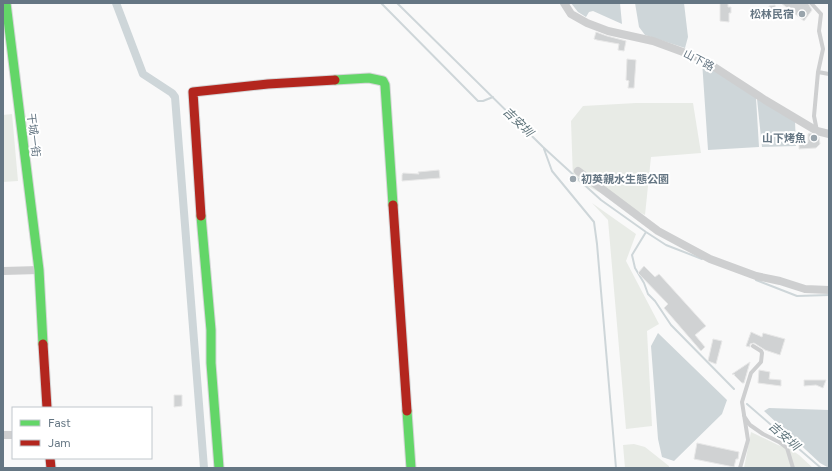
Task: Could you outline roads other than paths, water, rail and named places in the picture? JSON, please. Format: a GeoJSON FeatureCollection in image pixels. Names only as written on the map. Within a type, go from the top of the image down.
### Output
{"type":"FeatureCollection","features":[{"type":"Feature","properties":{"kind":"street","name":"干城一街"},"geometry":{"type":"LineString","coordinates":[[6,3],[6,38],[39,270],[47,407]]}},
{"type":"Feature","properties":{"kind":"street","name":"山下路"},"geometry":{"type":"LineString","coordinates":[[564,3],[571,14],[587,24],[608,31],[653,41],[702,59],[765,100],[817,131],[829,134]]}},
{"type":"Feature","properties":{"kind":"street"},"geometry":{"type":"LineString","coordinates":[[219,468],[211,363],[211,327],[206,292],[193,92],[268,84],[369,78],[383,80],[385,85],[411,468]]}},
{"type":"Feature","properties":{"kind":"street"},"geometry":{"type":"LineString","coordinates":[[578,171],[658,231],[710,259],[756,276],[780,281],[805,289],[829,290]]}},
{"type":"Feature","properties":{"kind":"street"},"geometry":{"type":"LineString","coordinates":[[3,271],[39,270]]}},
{"type":"Feature","properties":{"kind":"lane"},"geometry":{"type":"LineString","coordinates":[[811,3],[821,14],[819,31],[823,49],[818,72],[814,116],[817,131]]}},
{"type":"Feature","properties":{"kind":"lane"},"geometry":{"type":"LineString","coordinates":[[818,72],[829,74]]}},
{"type":"Feature","properties":{"kind":"lane"},"geometry":{"type":"LineString","coordinates":[[740,468],[748,440],[742,402],[751,374],[761,362],[762,353],[761,350],[753,346]]}},
{"type":"Feature","properties":{"kind":"lane"},"geometry":{"type":"LineString","coordinates":[[742,408],[750,425],[787,448],[793,468]]}},
{"type":"Feature","properties":{"kind":"waterway"},"geometry":{"type":"LineString","coordinates":[[116,3],[143,74],[172,93],[175,97],[204,468]]}},
{"type":"Feature","properties":{"kind":"waterway"},"geometry":{"type":"LineString","coordinates":[[381,3],[478,101],[483,101],[493,97]]}},
{"type":"Feature","properties":{"kind":"waterway","name":"吉安圳"},"geometry":{"type":"LineString","coordinates":[[397,3],[543,147],[601,200],[666,245],[702,259]]}},
{"type":"Feature","properties":{"kind":"waterway"},"geometry":{"type":"LineString","coordinates":[[544,149],[552,171],[594,222],[616,468]]}},
{"type":"Feature","properties":{"kind":"waterway","name":"吉安圳"},"geometry":{"type":"LineString","coordinates":[[646,232],[632,255],[635,268],[644,283],[648,294],[655,301],[671,325],[734,389]]}},
{"type":"Feature","properties":{"kind":"waterway","name":"吉安圳"},"geometry":{"type":"LineString","coordinates":[[756,280],[797,296],[829,295]]}},
{"type":"Feature","properties":{"kind":"waterway","name":"吉安圳"},"geometry":{"type":"LineString","coordinates":[[747,404],[821,468]]}},
{"type":"Feature","properties":{"kind":"place","name":"松林民宿"},"geometry":{"type":"Point","coordinates":[802,14]}},
{"type":"Feature","properties":{"kind":"place","name":"山下烤魚"},"geometry":{"type":"Point","coordinates":[814,138]}},
{"type":"Feature","properties":{"kind":"place","name":"初英親水生態公園"},"geometry":{"type":"Point","coordinates":[573,179]}}]}
